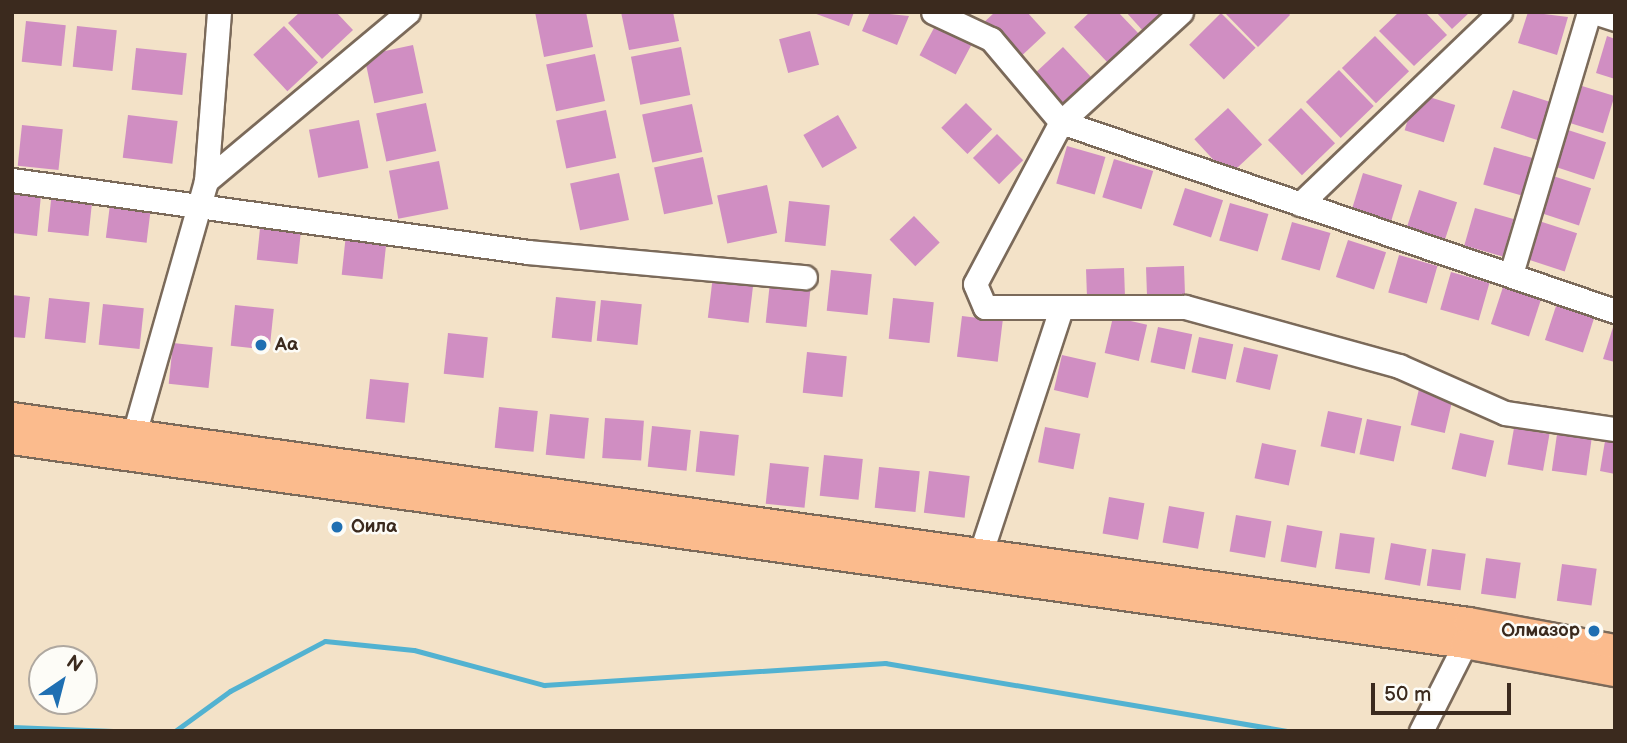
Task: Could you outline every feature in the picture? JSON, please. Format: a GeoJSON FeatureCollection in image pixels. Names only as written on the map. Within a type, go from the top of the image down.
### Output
{"type":"FeatureCollection","features":[{"type":"Feature","properties":{"kind":"main road"},"geometry":{"type":"LineString","coordinates":[[12,416],[981,552],[1614,653]]}},
{"type":"Feature","properties":{"kind":"main road"},"geometry":{"type":"LineString","coordinates":[[12,440],[1465,644],[1614,653]]}},
{"type":"Feature","properties":{"kind":"street"},"geometry":{"type":"LineString","coordinates":[[134,434],[203,191],[219,12]]}},
{"type":"Feature","properties":{"kind":"street"},"geometry":{"type":"LineString","coordinates":[[203,191],[408,12]]}},
{"type":"Feature","properties":{"kind":"street"},"geometry":{"type":"LineString","coordinates":[[933,12],[991,39],[1061,122],[1615,311]]}},
{"type":"Feature","properties":{"kind":"street"},"geometry":{"type":"LineString","coordinates":[[1181,12],[1061,122],[975,284],[985,307],[1060,312],[1185,307],[1399,366],[1505,413],[1615,429]]}},
{"type":"Feature","properties":{"kind":"street"},"geometry":{"type":"LineString","coordinates":[[1300,204],[1500,12]]}},
{"type":"Feature","properties":{"kind":"street"},"geometry":{"type":"LineString","coordinates":[[1511,274],[1589,12]]}},
{"type":"Feature","properties":{"kind":"street"},"geometry":{"type":"LineString","coordinates":[[1594,12],[1615,19]]}},
{"type":"Feature","properties":{"kind":"street"},"geometry":{"type":"LineString","coordinates":[[12,180],[203,191],[528,251],[805,276]]}},
{"type":"Feature","properties":{"kind":"street"},"geometry":{"type":"LineString","coordinates":[[981,552],[1060,312]]}},
{"type":"Feature","properties":{"kind":"street"},"geometry":{"type":"LineString","coordinates":[[1421,731],[1465,644]]}},
{"type":"Feature","properties":{"kind":"building"},"geometry":{"type":"Polygon","coordinates":[[[300,12],[336,12],[353,30],[322,59],[288,23],[300,12]]]}},
{"type":"Feature","properties":{"kind":"building"},"geometry":{"type":"Polygon","coordinates":[[[535,12],[586,12],[593,47],[544,57],[535,12]]]}},
{"type":"Feature","properties":{"kind":"building"},"geometry":{"type":"Polygon","coordinates":[[[621,12],[673,12],[679,41],[629,50],[621,12]]]}},
{"type":"Feature","properties":{"kind":"building"},"geometry":{"type":"Polygon","coordinates":[[[811,12],[854,12],[849,26],[811,12]]]}},
{"type":"Feature","properties":{"kind":"building"},"geometry":{"type":"Polygon","coordinates":[[[870,12],[909,16],[897,45],[862,31],[870,12]]]}},
{"type":"Feature","properties":{"kind":"building"},"geometry":{"type":"Polygon","coordinates":[[[995,12],[1027,12],[1046,33],[1015,62],[981,25],[995,12]]]}},
{"type":"Feature","properties":{"kind":"building"},"geometry":{"type":"Polygon","coordinates":[[[1090,12],[1118,12],[1139,34],[1108,63],[1074,27],[1090,12]]]}},
{"type":"Feature","properties":{"kind":"building"},"geometry":{"type":"Polygon","coordinates":[[[1126,12],[1165,12],[1144,32],[1126,12]]]}},
{"type":"Feature","properties":{"kind":"building"},"geometry":{"type":"Polygon","coordinates":[[[1224,12],[1288,12],[1290,15],[1258,47],[1224,12]]]}},
{"type":"Feature","properties":{"kind":"building"},"geometry":{"type":"Polygon","coordinates":[[[1399,12],[1425,12],[1447,35],[1414,66],[1379,31],[1399,12]]]}},
{"type":"Feature","properties":{"kind":"building"},"geometry":{"type":"Polygon","coordinates":[[[1436,12],[1470,12],[1452,29],[1436,12]]]}},
{"type":"Feature","properties":{"kind":"building"},"geometry":{"type":"Polygon","coordinates":[[[1528,12],[1568,17],[1557,55],[1518,43],[1528,12]]]}},
{"type":"Feature","properties":{"kind":"building"},"geometry":{"type":"Polygon","coordinates":[[[1221,13],[1256,48],[1224,79],[1189,45],[1221,13]]]}},
{"type":"Feature","properties":{"kind":"building"},"geometry":{"type":"Polygon","coordinates":[[[26,21],[66,25],[61,66],[22,62],[26,21]]]}},
{"type":"Feature","properties":{"kind":"building"},"geometry":{"type":"Polygon","coordinates":[[[77,26],[117,30],[112,71],[73,67],[77,26]]]}},
{"type":"Feature","properties":{"kind":"building"},"geometry":{"type":"Polygon","coordinates":[[[284,26],[318,63],[287,91],[253,55],[284,26]]]}},
{"type":"Feature","properties":{"kind":"building"},"geometry":{"type":"Polygon","coordinates":[[[935,26],[971,45],[956,74],[920,55],[935,26]]]}},
{"type":"Feature","properties":{"kind":"building"},"geometry":{"type":"Polygon","coordinates":[[[810,31],[819,65],[788,73],[779,39],[810,31]]]}},
{"type":"Feature","properties":{"kind":"building"},"geometry":{"type":"Polygon","coordinates":[[[1375,36],[1409,71],[1376,103],[1342,68],[1375,36]]]}},
{"type":"Feature","properties":{"kind":"building"},"geometry":{"type":"Polygon","coordinates":[[[1607,36],[1615,39],[1615,79],[1596,73],[1607,36]]]}},
{"type":"Feature","properties":{"kind":"building"},"geometry":{"type":"Polygon","coordinates":[[[413,45],[423,93],[374,103],[364,55],[413,45]]]}},
{"type":"Feature","properties":{"kind":"building"},"geometry":{"type":"Polygon","coordinates":[[[681,47],[690,95],[640,105],[631,57],[681,47]]]}},
{"type":"Feature","properties":{"kind":"building"},"geometry":{"type":"Polygon","coordinates":[[[1063,47],[1097,84],[1066,112],[1032,76],[1063,47]]]}},
{"type":"Feature","properties":{"kind":"building"},"geometry":{"type":"Polygon","coordinates":[[[136,48],[187,53],[182,95],[132,90],[136,48]]]}},
{"type":"Feature","properties":{"kind":"building"},"geometry":{"type":"Polygon","coordinates":[[[595,54],[605,101],[556,111],[546,64],[595,54]]]}},
{"type":"Feature","properties":{"kind":"building"},"geometry":{"type":"Polygon","coordinates":[[[1339,70],[1374,106],[1341,138],[1306,102],[1339,70]]]}},
{"type":"Feature","properties":{"kind":"building"},"geometry":{"type":"Polygon","coordinates":[[[1582,86],[1615,96],[1603,133],[1571,123],[1582,86]]]}},
{"type":"Feature","properties":{"kind":"building"},"geometry":{"type":"Polygon","coordinates":[[[1513,90],[1551,102],[1539,140],[1501,128],[1513,90]]]}},
{"type":"Feature","properties":{"kind":"building"},"geometry":{"type":"Polygon","coordinates":[[[1416,93],[1455,105],[1444,142],[1405,130],[1416,93]]]}},
{"type":"Feature","properties":{"kind":"building"},"geometry":{"type":"Polygon","coordinates":[[[426,103],[436,151],[386,162],[376,114],[426,103]]]}},
{"type":"Feature","properties":{"kind":"building"},"geometry":{"type":"Polygon","coordinates":[[[966,103],[992,129],[967,154],[941,128],[966,103]]]}},
{"type":"Feature","properties":{"kind":"building"},"geometry":{"type":"Polygon","coordinates":[[[692,104],[702,152],[652,163],[642,115],[692,104]]]}},
{"type":"Feature","properties":{"kind":"building"},"geometry":{"type":"Polygon","coordinates":[[[1228,108],[1262,145],[1228,176],[1194,139],[1228,108]]]}},
{"type":"Feature","properties":{"kind":"building"},"geometry":{"type":"Polygon","coordinates":[[[1301,108],[1335,143],[1302,175],[1268,140],[1301,108]]]}},
{"type":"Feature","properties":{"kind":"building"},"geometry":{"type":"Polygon","coordinates":[[[606,110],[616,158],[566,169],[556,121],[606,110]]]}},
{"type":"Feature","properties":{"kind":"building"},"geometry":{"type":"Polygon","coordinates":[[[128,115],[178,121],[172,164],[123,158],[128,115]]]}},
{"type":"Feature","properties":{"kind":"building"},"geometry":{"type":"Polygon","coordinates":[[[838,115],[857,148],[822,168],[803,135],[838,115]]]}},
{"type":"Feature","properties":{"kind":"building"},"geometry":{"type":"Polygon","coordinates":[[[359,120],[368,168],[318,178],[309,130],[359,120]]]}},
{"type":"Feature","properties":{"kind":"building"},"geometry":{"type":"Polygon","coordinates":[[[22,125],[63,129],[58,170],[18,166],[22,125]]]}},
{"type":"Feature","properties":{"kind":"building"},"geometry":{"type":"Polygon","coordinates":[[[1568,130],[1606,142],[1594,179],[1556,167],[1568,130]]]}},
{"type":"Feature","properties":{"kind":"building"},"geometry":{"type":"Polygon","coordinates":[[[997,134],[1023,160],[999,184],[973,158],[997,134]]]}},
{"type":"Feature","properties":{"kind":"building"},"geometry":{"type":"Polygon","coordinates":[[[1067,146],[1105,157],[1095,195],[1056,183],[1067,146]]]}},
{"type":"Feature","properties":{"kind":"building"},"geometry":{"type":"Polygon","coordinates":[[[1494,147],[1532,158],[1522,196],[1483,184],[1494,147]]]}},
{"type":"Feature","properties":{"kind":"building"},"geometry":{"type":"Polygon","coordinates":[[[703,157],[713,204],[664,214],[654,167],[703,157]]]}},
{"type":"Feature","properties":{"kind":"building"},"geometry":{"type":"Polygon","coordinates":[[[1114,159],[1153,171],[1142,209],[1102,197],[1114,159]]]}},
{"type":"Feature","properties":{"kind":"building"},"geometry":{"type":"Polygon","coordinates":[[[439,161],[448,209],[398,219],[389,171],[439,161]]]}},
{"type":"Feature","properties":{"kind":"building"},"geometry":{"type":"Polygon","coordinates":[[[619,173],[629,220],[580,230],[570,183],[619,173]]]}},
{"type":"Feature","properties":{"kind":"building"},"geometry":{"type":"Polygon","coordinates":[[[1363,173],[1402,185],[1391,222],[1352,210],[1363,173]]]}},
{"type":"Feature","properties":{"kind":"building"},"geometry":{"type":"Polygon","coordinates":[[[1553,176],[1591,188],[1579,225],[1541,213],[1553,176]]]}},
{"type":"Feature","properties":{"kind":"building"},"geometry":{"type":"Polygon","coordinates":[[[767,185],[777,233],[727,244],[717,196],[767,185]]]}},
{"type":"Feature","properties":{"kind":"building"},"geometry":{"type":"Polygon","coordinates":[[[1185,188],[1223,200],[1211,237],[1173,225],[1185,188]]]}},
{"type":"Feature","properties":{"kind":"building"},"geometry":{"type":"Polygon","coordinates":[[[1419,190],[1457,202],[1445,239],[1407,227],[1419,190]]]}},
{"type":"Feature","properties":{"kind":"building"},"geometry":{"type":"Polygon","coordinates":[[[52,191],[93,195],[88,236],[48,232],[52,191]]]}},
{"type":"Feature","properties":{"kind":"building"},"geometry":{"type":"Polygon","coordinates":[[[12,192],[41,195],[37,236],[12,233],[12,192]]]}},
{"type":"Feature","properties":{"kind":"building"},"geometry":{"type":"Polygon","coordinates":[[[111,196],[152,201],[147,243],[106,238],[111,196]]]}},
{"type":"Feature","properties":{"kind":"building"},"geometry":{"type":"Polygon","coordinates":[[[789,201],[830,205],[825,246],[785,242],[789,201]]]}},
{"type":"Feature","properties":{"kind":"building"},"geometry":{"type":"Polygon","coordinates":[[[1230,203],[1268,214],[1258,252],[1219,240],[1230,203]]]}},
{"type":"Feature","properties":{"kind":"building"},"geometry":{"type":"Polygon","coordinates":[[[1475,208],[1513,219],[1503,257],[1464,245],[1475,208]]]}},
{"type":"Feature","properties":{"kind":"building"},"geometry":{"type":"Polygon","coordinates":[[[914,216],[940,243],[915,266],[890,240],[914,216]]]}},
{"type":"Feature","properties":{"kind":"building"},"geometry":{"type":"Polygon","coordinates":[[[261,219],[302,223],[297,264],[257,260],[261,219]]]}},
{"type":"Feature","properties":{"kind":"building"},"geometry":{"type":"Polygon","coordinates":[[[1539,221],[1577,233],[1565,271],[1527,259],[1539,221]]]}},
{"type":"Feature","properties":{"kind":"building"},"geometry":{"type":"Polygon","coordinates":[[[1292,222],[1330,233],[1320,271],[1281,259],[1292,222]]]}},
{"type":"Feature","properties":{"kind":"building"},"geometry":{"type":"Polygon","coordinates":[[[346,234],[387,238],[382,279],[342,275],[346,234]]]}},
{"type":"Feature","properties":{"kind":"building"},"geometry":{"type":"Polygon","coordinates":[[[1348,240],[1386,252],[1374,289],[1336,277],[1348,240]]]}},
{"type":"Feature","properties":{"kind":"building"},"geometry":{"type":"Polygon","coordinates":[[[1399,255],[1437,266],[1427,304],[1388,292],[1399,255]]]}},
{"type":"Feature","properties":{"kind":"building"},"geometry":{"type":"Polygon","coordinates":[[[1184,266],[1185,303],[1147,304],[1146,267],[1184,266]]]}},
{"type":"Feature","properties":{"kind":"building"},"geometry":{"type":"Polygon","coordinates":[[[1124,268],[1125,306],[1087,307],[1086,269],[1124,268]]]}},
{"type":"Feature","properties":{"kind":"building"},"geometry":{"type":"Polygon","coordinates":[[[831,270],[872,274],[867,315],[827,311],[831,270]]]}},
{"type":"Feature","properties":{"kind":"building"},"geometry":{"type":"Polygon","coordinates":[[[1451,272],[1489,283],[1479,321],[1440,309],[1451,272]]]}},
{"type":"Feature","properties":{"kind":"building"},"geometry":{"type":"Polygon","coordinates":[[[713,276],[754,281],[749,323],[708,318],[713,276]]]}},
{"type":"Feature","properties":{"kind":"building"},"geometry":{"type":"Polygon","coordinates":[[[770,282],[811,286],[806,327],[766,323],[770,282]]]}},
{"type":"Feature","properties":{"kind":"building"},"geometry":{"type":"Polygon","coordinates":[[[1503,287],[1541,299],[1529,336],[1491,324],[1503,287]]]}},
{"type":"Feature","properties":{"kind":"building"},"geometry":{"type":"Polygon","coordinates":[[[12,295],[30,297],[25,338],[12,337],[12,295]]]}},
{"type":"Feature","properties":{"kind":"building"},"geometry":{"type":"Polygon","coordinates":[[[556,297],[596,301],[591,342],[552,338],[556,297]]]}},
{"type":"Feature","properties":{"kind":"building"},"geometry":{"type":"Polygon","coordinates":[[[49,298],[90,302],[85,343],[45,339],[49,298]]]}},
{"type":"Feature","properties":{"kind":"building"},"geometry":{"type":"Polygon","coordinates":[[[893,298],[934,302],[929,343],[889,339],[893,298]]]}},
{"type":"Feature","properties":{"kind":"building"},"geometry":{"type":"Polygon","coordinates":[[[601,300],[642,304],[637,345],[597,341],[601,300]]]}},
{"type":"Feature","properties":{"kind":"building"},"geometry":{"type":"Polygon","coordinates":[[[1557,303],[1595,315],[1583,352],[1545,340],[1557,303]]]}},
{"type":"Feature","properties":{"kind":"building"},"geometry":{"type":"Polygon","coordinates":[[[103,304],[144,308],[139,349],[99,345],[103,304]]]}},
{"type":"Feature","properties":{"kind":"building"},"geometry":{"type":"Polygon","coordinates":[[[235,305],[274,309],[270,350],[231,346],[235,305]]]}},
{"type":"Feature","properties":{"kind":"building"},"geometry":{"type":"Polygon","coordinates":[[[962,316],[1003,321],[998,362],[957,357],[962,316]]]}},
{"type":"Feature","properties":{"kind":"building"},"geometry":{"type":"Polygon","coordinates":[[[1113,317],[1147,325],[1139,361],[1105,353],[1113,317]]]}},
{"type":"Feature","properties":{"kind":"building"},"geometry":{"type":"Polygon","coordinates":[[[1615,321],[1615,362],[1603,359],[1615,321]]]}},
{"type":"Feature","properties":{"kind":"building"},"geometry":{"type":"Polygon","coordinates":[[[1158,327],[1192,334],[1185,369],[1151,362],[1158,327]]]}},
{"type":"Feature","properties":{"kind":"building"},"geometry":{"type":"Polygon","coordinates":[[[448,333],[488,337],[483,378],[444,374],[448,333]]]}},
{"type":"Feature","properties":{"kind":"building"},"geometry":{"type":"Polygon","coordinates":[[[1199,337],[1233,344],[1226,379],[1192,372],[1199,337]]]}},
{"type":"Feature","properties":{"kind":"building"},"geometry":{"type":"Polygon","coordinates":[[[173,343],[213,347],[208,388],[169,384],[173,343]]]}},
{"type":"Feature","properties":{"kind":"building"},"geometry":{"type":"Polygon","coordinates":[[[1244,347],[1278,355],[1270,390],[1236,382],[1244,347]]]}},
{"type":"Feature","properties":{"kind":"building"},"geometry":{"type":"Polygon","coordinates":[[[807,352],[847,356],[842,397],[803,393],[807,352]]]}},
{"type":"Feature","properties":{"kind":"building"},"geometry":{"type":"Polygon","coordinates":[[[1062,355],[1096,363],[1088,398],[1054,390],[1062,355]]]}},
{"type":"Feature","properties":{"kind":"building"},"geometry":{"type":"Polygon","coordinates":[[[370,379],[409,383],[405,423],[366,419],[370,379]]]}},
{"type":"Feature","properties":{"kind":"building"},"geometry":{"type":"Polygon","coordinates":[[[1419,389],[1453,397],[1445,433],[1411,425],[1419,389]]]}},
{"type":"Feature","properties":{"kind":"building"},"geometry":{"type":"Polygon","coordinates":[[[499,407],[538,411],[534,452],[495,448],[499,407]]]}},
{"type":"Feature","properties":{"kind":"building"},"geometry":{"type":"Polygon","coordinates":[[[1328,411],[1362,418],[1355,453],[1321,446],[1328,411]]]}},
{"type":"Feature","properties":{"kind":"building"},"geometry":{"type":"Polygon","coordinates":[[[550,414],[589,418],[585,459],[546,455],[550,414]]]}},
{"type":"Feature","properties":{"kind":"building"},"geometry":{"type":"Polygon","coordinates":[[[605,418],[644,421],[641,461],[602,458],[605,418]]]}},
{"type":"Feature","properties":{"kind":"building"},"geometry":{"type":"Polygon","coordinates":[[[1367,419],[1401,426],[1394,461],[1360,454],[1367,419]]]}},
{"type":"Feature","properties":{"kind":"building"},"geometry":{"type":"Polygon","coordinates":[[[652,426],[691,430],[687,471],[648,467],[652,426]]]}},
{"type":"Feature","properties":{"kind":"building"},"geometry":{"type":"Polygon","coordinates":[[[1045,427],[1080,434],[1073,469],[1038,462],[1045,427]]]}},
{"type":"Feature","properties":{"kind":"building"},"geometry":{"type":"Polygon","coordinates":[[[1514,428],[1549,434],[1543,471],[1508,464],[1514,428]]]}},
{"type":"Feature","properties":{"kind":"building"},"geometry":{"type":"Polygon","coordinates":[[[700,431],[739,435],[735,476],[696,472],[700,431]]]}},
{"type":"Feature","properties":{"kind":"building"},"geometry":{"type":"Polygon","coordinates":[[[1460,433],[1494,441],[1486,477],[1452,469],[1460,433]]]}},
{"type":"Feature","properties":{"kind":"building"},"geometry":{"type":"Polygon","coordinates":[[[1557,434],[1592,439],[1587,476],[1552,471],[1557,434]]]}},
{"type":"Feature","properties":{"kind":"building"},"geometry":{"type":"Polygon","coordinates":[[[1606,435],[1615,436],[1615,474],[1600,471],[1606,435]]]}},
{"type":"Feature","properties":{"kind":"building"},"geometry":{"type":"Polygon","coordinates":[[[1262,443],[1296,450],[1289,485],[1255,478],[1262,443]]]}},
{"type":"Feature","properties":{"kind":"building"},"geometry":{"type":"Polygon","coordinates":[[[824,455],[863,459],[859,500],[820,496],[824,455]]]}},
{"type":"Feature","properties":{"kind":"building"},"geometry":{"type":"Polygon","coordinates":[[[770,463],[809,467],[805,508],[766,504],[770,463]]]}},
{"type":"Feature","properties":{"kind":"building"},"geometry":{"type":"Polygon","coordinates":[[[879,467],[920,471],[915,512],[875,508],[879,467]]]}},
{"type":"Feature","properties":{"kind":"building"},"geometry":{"type":"Polygon","coordinates":[[[929,471],[970,476],[965,518],[924,513],[929,471]]]}},
{"type":"Feature","properties":{"kind":"building"},"geometry":{"type":"Polygon","coordinates":[[[1109,497],[1144,503],[1138,540],[1103,533],[1109,497]]]}},
{"type":"Feature","properties":{"kind":"building"},"geometry":{"type":"Polygon","coordinates":[[[1169,506],[1204,512],[1198,549],[1163,542],[1169,506]]]}},
{"type":"Feature","properties":{"kind":"building"},"geometry":{"type":"Polygon","coordinates":[[[1236,515],[1271,521],[1265,558],[1230,551],[1236,515]]]}},
{"type":"Feature","properties":{"kind":"building"},"geometry":{"type":"Polygon","coordinates":[[[1287,525],[1322,531],[1316,568],[1281,561],[1287,525]]]}},
{"type":"Feature","properties":{"kind":"building"},"geometry":{"type":"Polygon","coordinates":[[[1340,533],[1375,538],[1370,574],[1335,569],[1340,533]]]}},
{"type":"Feature","properties":{"kind":"building"},"geometry":{"type":"Polygon","coordinates":[[[1391,543],[1426,549],[1420,586],[1385,579],[1391,543]]]}},
{"type":"Feature","properties":{"kind":"building"},"geometry":{"type":"Polygon","coordinates":[[[1432,549],[1466,554],[1461,590],[1427,586],[1432,549]]]}},
{"type":"Feature","properties":{"kind":"building"},"geometry":{"type":"Polygon","coordinates":[[[1486,558],[1521,563],[1516,599],[1481,594],[1486,558]]]}},
{"type":"Feature","properties":{"kind":"building"},"geometry":{"type":"Polygon","coordinates":[[[1562,564],[1597,569],[1592,606],[1557,601],[1562,564]]]}},
{"type":"Feature","properties":{"kind":"waterway"},"geometry":{"type":"LineString","coordinates":[[175,731],[230,691],[325,641],[414,650],[544,685],[885,663],[1288,731]]}},
{"type":"Feature","properties":{"kind":"waterway"},"geometry":{"type":"LineString","coordinates":[[12,727],[113,731]]}},
{"type":"Feature","properties":{"kind":"place","name":"Аа"},"geometry":{"type":"Point","coordinates":[261,345]}},
{"type":"Feature","properties":{"kind":"place","name":"Оила"},"geometry":{"type":"Point","coordinates":[337,527]}},
{"type":"Feature","properties":{"kind":"place","name":"Олмазор"},"geometry":{"type":"Point","coordinates":[1594,631]}}]}
